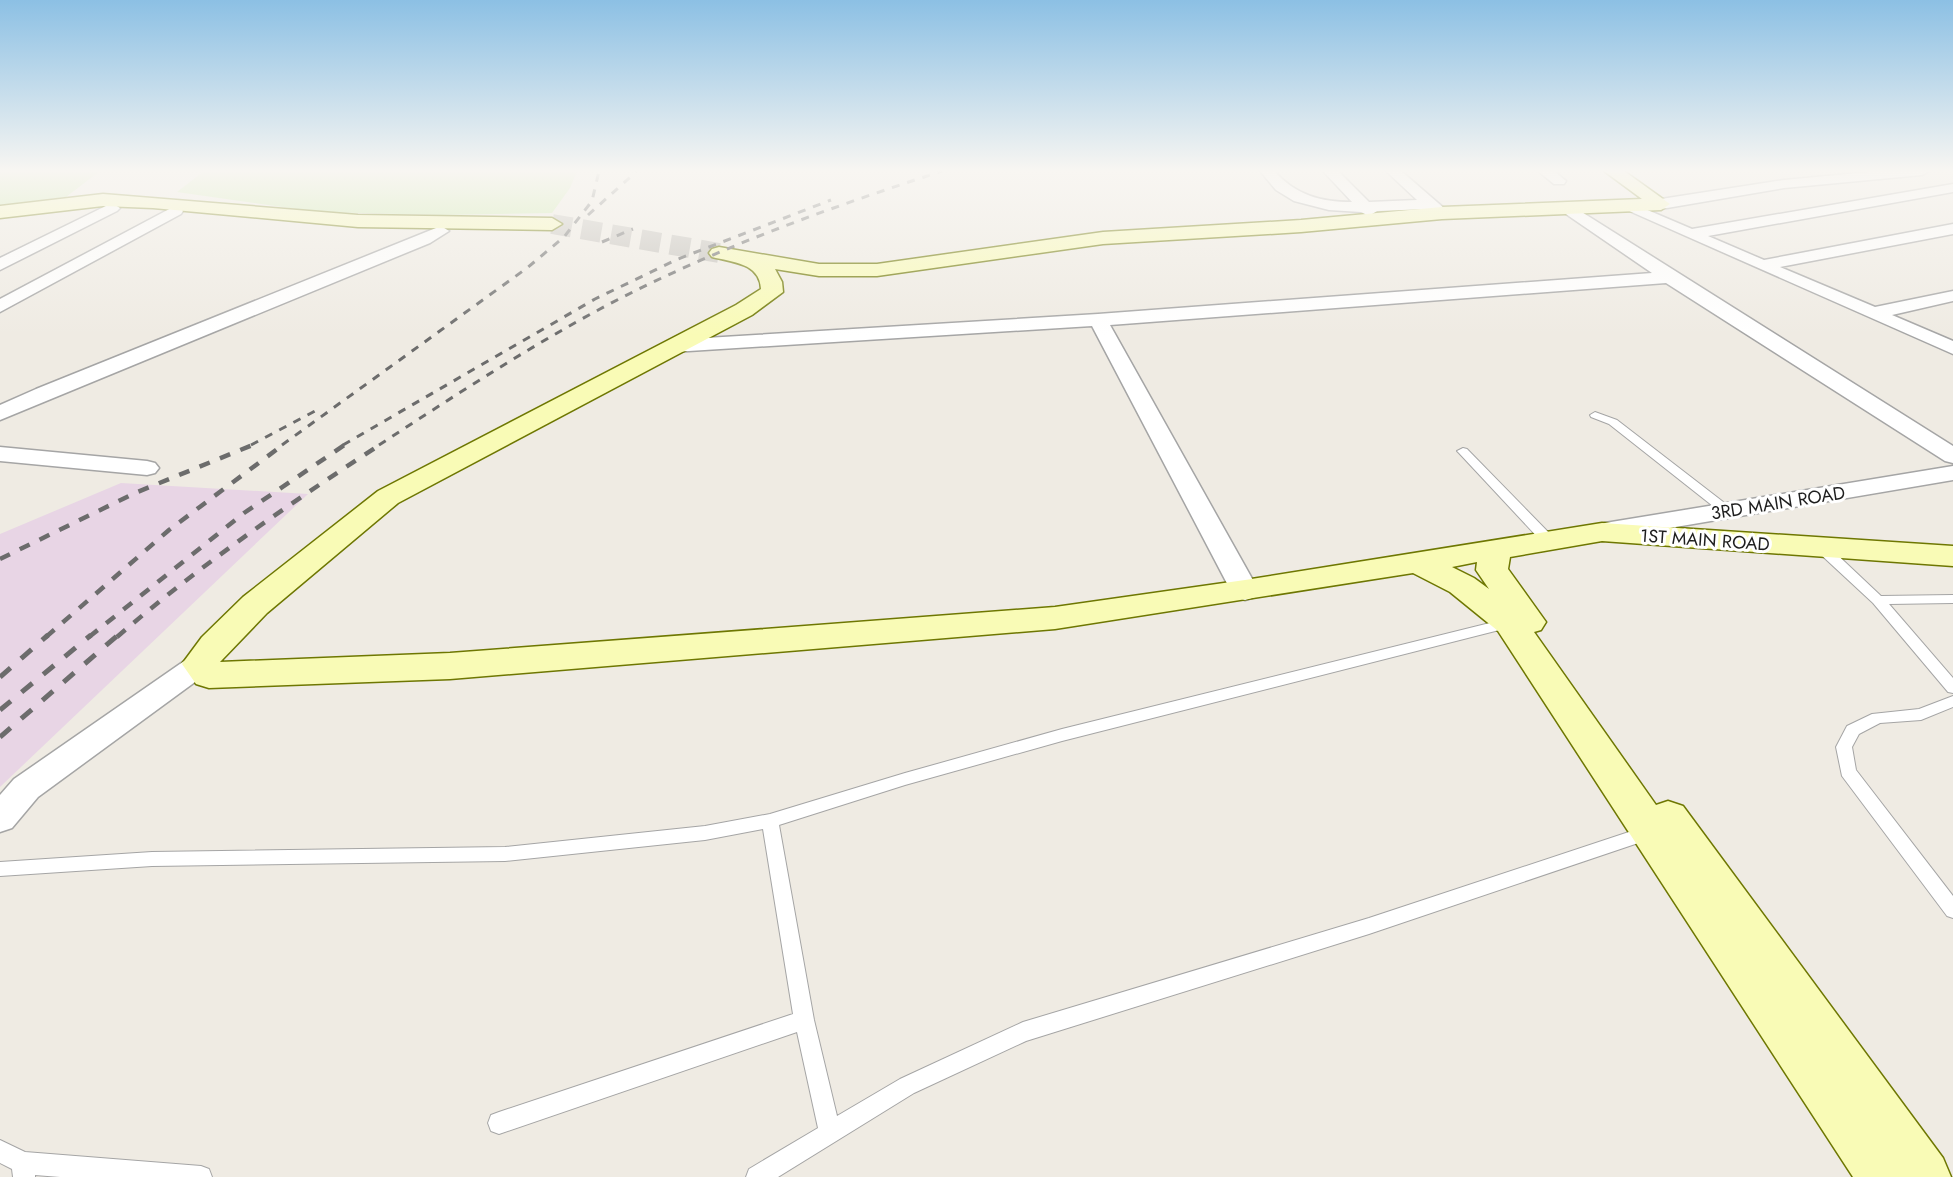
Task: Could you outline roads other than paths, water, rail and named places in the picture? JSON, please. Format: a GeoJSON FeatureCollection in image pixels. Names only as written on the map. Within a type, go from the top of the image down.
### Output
{"type":"FeatureCollection","features":[{"type":"Feature","properties":{"kind":"street"},"geometry":{"type":"LineString","coordinates":[[0,265],[77,226]]}},
{"type":"Feature","properties":{"kind":"street"},"geometry":{"type":"LineString","coordinates":[[0,306],[149,226]]}},
{"type":"Feature","properties":{"kind":"street"},"geometry":{"type":"LineString","coordinates":[[318,226],[441,231],[471,230],[484,226]]}},
{"type":"Feature","properties":{"kind":"street"},"geometry":{"type":"LineString","coordinates":[[0,818],[26,788],[200,664],[214,645],[255,605],[388,497],[744,310],[798,289],[877,270],[1103,238],[1227,226]]}},
{"type":"Feature","properties":{"kind":"street"},"geometry":{"type":"LineString","coordinates":[[1594,226],[1669,277],[1953,456]]}},
{"type":"Feature","properties":{"kind":"street"},"geometry":{"type":"LineString","coordinates":[[1672,226],[1953,348]]}},
{"type":"Feature","properties":{"kind":"street"},"geometry":{"type":"LineString","coordinates":[[1691,234],[1736,226]]}},
{"type":"Feature","properties":{"kind":"street"},"geometry":{"type":"LineString","coordinates":[[1762,265],[1929,226]]}},
{"type":"Feature","properties":{"kind":"street"},"geometry":{"type":"LineString","coordinates":[[0,413],[43,393],[414,244],[441,231]]}},
{"type":"Feature","properties":{"kind":"street"},"geometry":{"type":"LineString","coordinates":[[718,253],[819,270],[877,270]]}},
{"type":"Feature","properties":{"kind":"street"},"geometry":{"type":"LineString","coordinates":[[744,310],[772,291],[772,282],[767,272],[749,258]]}},
{"type":"Feature","properties":{"kind":"street"},"geometry":{"type":"LineString","coordinates":[[673,346],[1098,320],[1669,277]]}},
{"type":"Feature","properties":{"kind":"street"},"geometry":{"type":"LineString","coordinates":[[1874,313],[1953,296]]}},
{"type":"Feature","properties":{"kind":"street"},"geometry":{"type":"LineString","coordinates":[[1098,320],[1245,591]]}},
{"type":"Feature","properties":{"kind":"street"},"geometry":{"type":"LineString","coordinates":[[0,454],[147,468]]}},
{"type":"Feature","properties":{"kind":"street","name":"3RD MAIN ROAD"},"geometry":{"type":"LineString","coordinates":[[1602,532],[1953,473]]}},
{"type":"Feature","properties":{"kind":"street","name":"1ST MAIN ROAD"},"geometry":{"type":"LineString","coordinates":[[200,664],[209,675],[450,666],[1055,618],[1245,591],[1602,532],[1823,549],[1953,555]]}},
{"type":"Feature","properties":{"kind":"street"},"geometry":{"type":"LineString","coordinates":[[1477,553],[1492,570],[1512,602],[1539,634],[1885,1177]]}},
{"type":"Feature","properties":{"kind":"street"},"geometry":{"type":"LineString","coordinates":[[1416,562],[1462,585],[1510,623],[1924,1177]]}},
{"type":"Feature","properties":{"kind":"lane"},"geometry":{"type":"LineString","coordinates":[[1595,415],[1613,422],[1727,511]]}},
{"type":"Feature","properties":{"kind":"lane"},"geometry":{"type":"LineString","coordinates":[[1463,451],[1548,540]]}},
{"type":"Feature","properties":{"kind":"lane"},"geometry":{"type":"LineString","coordinates":[[1823,549],[1878,600],[1953,688]]}},
{"type":"Feature","properties":{"kind":"lane"},"geometry":{"type":"LineString","coordinates":[[1878,600],[1953,599]]}},
{"type":"Feature","properties":{"kind":"lane"},"geometry":{"type":"LineString","coordinates":[[0,869],[152,859],[505,854],[705,833],[770,821],[905,779],[1062,735],[1510,623]]}},
{"type":"Feature","properties":{"kind":"lane"},"geometry":{"type":"LineString","coordinates":[[1953,701],[1921,714],[1877,718],[1852,730],[1844,747],[1848,772],[1953,910]]}},
{"type":"Feature","properties":{"kind":"lane"},"geometry":{"type":"LineString","coordinates":[[770,821],[804,1020],[830,1133]]}},
{"type":"Feature","properties":{"kind":"lane"},"geometry":{"type":"LineString","coordinates":[[757,1177],[907,1086],[1023,1032],[1370,927],[1663,830]]}},
{"type":"Feature","properties":{"kind":"lane"},"geometry":{"type":"LineString","coordinates":[[499,1123],[804,1020]]}},
{"type":"Feature","properties":{"kind":"lane"},"geometry":{"type":"LineString","coordinates":[[0,1150],[24,1170],[201,1177]]}},
{"type":"Feature","properties":{"kind":"tunnel"},"geometry":{"type":"LineString","coordinates":[[563,226],[719,253]]}},
{"type":"Feature","properties":{"kind":"railway"},"geometry":{"type":"LineString","coordinates":[[282,445],[527,268],[564,237],[573,226]]}},
{"type":"Feature","properties":{"kind":"railway"},"geometry":{"type":"LineString","coordinates":[[343,445],[595,299],[678,259],[764,226]]}},
{"type":"Feature","properties":{"kind":"railway"},"geometry":{"type":"LineString","coordinates":[[379,445],[461,392],[600,309],[683,268],[785,226]]}},
{"type":"Feature","properties":{"kind":"railway"},"geometry":{"type":"LineString","coordinates":[[602,242],[633,229]]}},
{"type":"Feature","properties":{"kind":"railway"},"geometry":{"type":"LineString","coordinates":[[251,445],[315,411]]}},
{"type":"Feature","properties":{"kind":"railway"},"geometry":{"type":"LineString","coordinates":[[0,559],[135,493],[255,444]]}},
{"type":"Feature","properties":{"kind":"railway"},"geometry":{"type":"LineString","coordinates":[[46,637],[169,530],[284,444]]}},
{"type":"Feature","properties":{"kind":"railway"},"geometry":{"type":"LineString","coordinates":[[89,637],[244,513],[346,444]]}},
{"type":"Feature","properties":{"kind":"railway"},"geometry":{"type":"LineString","coordinates":[[117,637],[148,610],[246,536],[381,444]]}},
{"type":"Feature","properties":{"kind":"railway"},"geometry":{"type":"LineString","coordinates":[[0,677],[48,635]]}},
{"type":"Feature","properties":{"kind":"railway"},"geometry":{"type":"LineString","coordinates":[[0,710],[91,635]]}},
{"type":"Feature","properties":{"kind":"railway"},"geometry":{"type":"LineString","coordinates":[[0,737],[118,635]]}}]}
